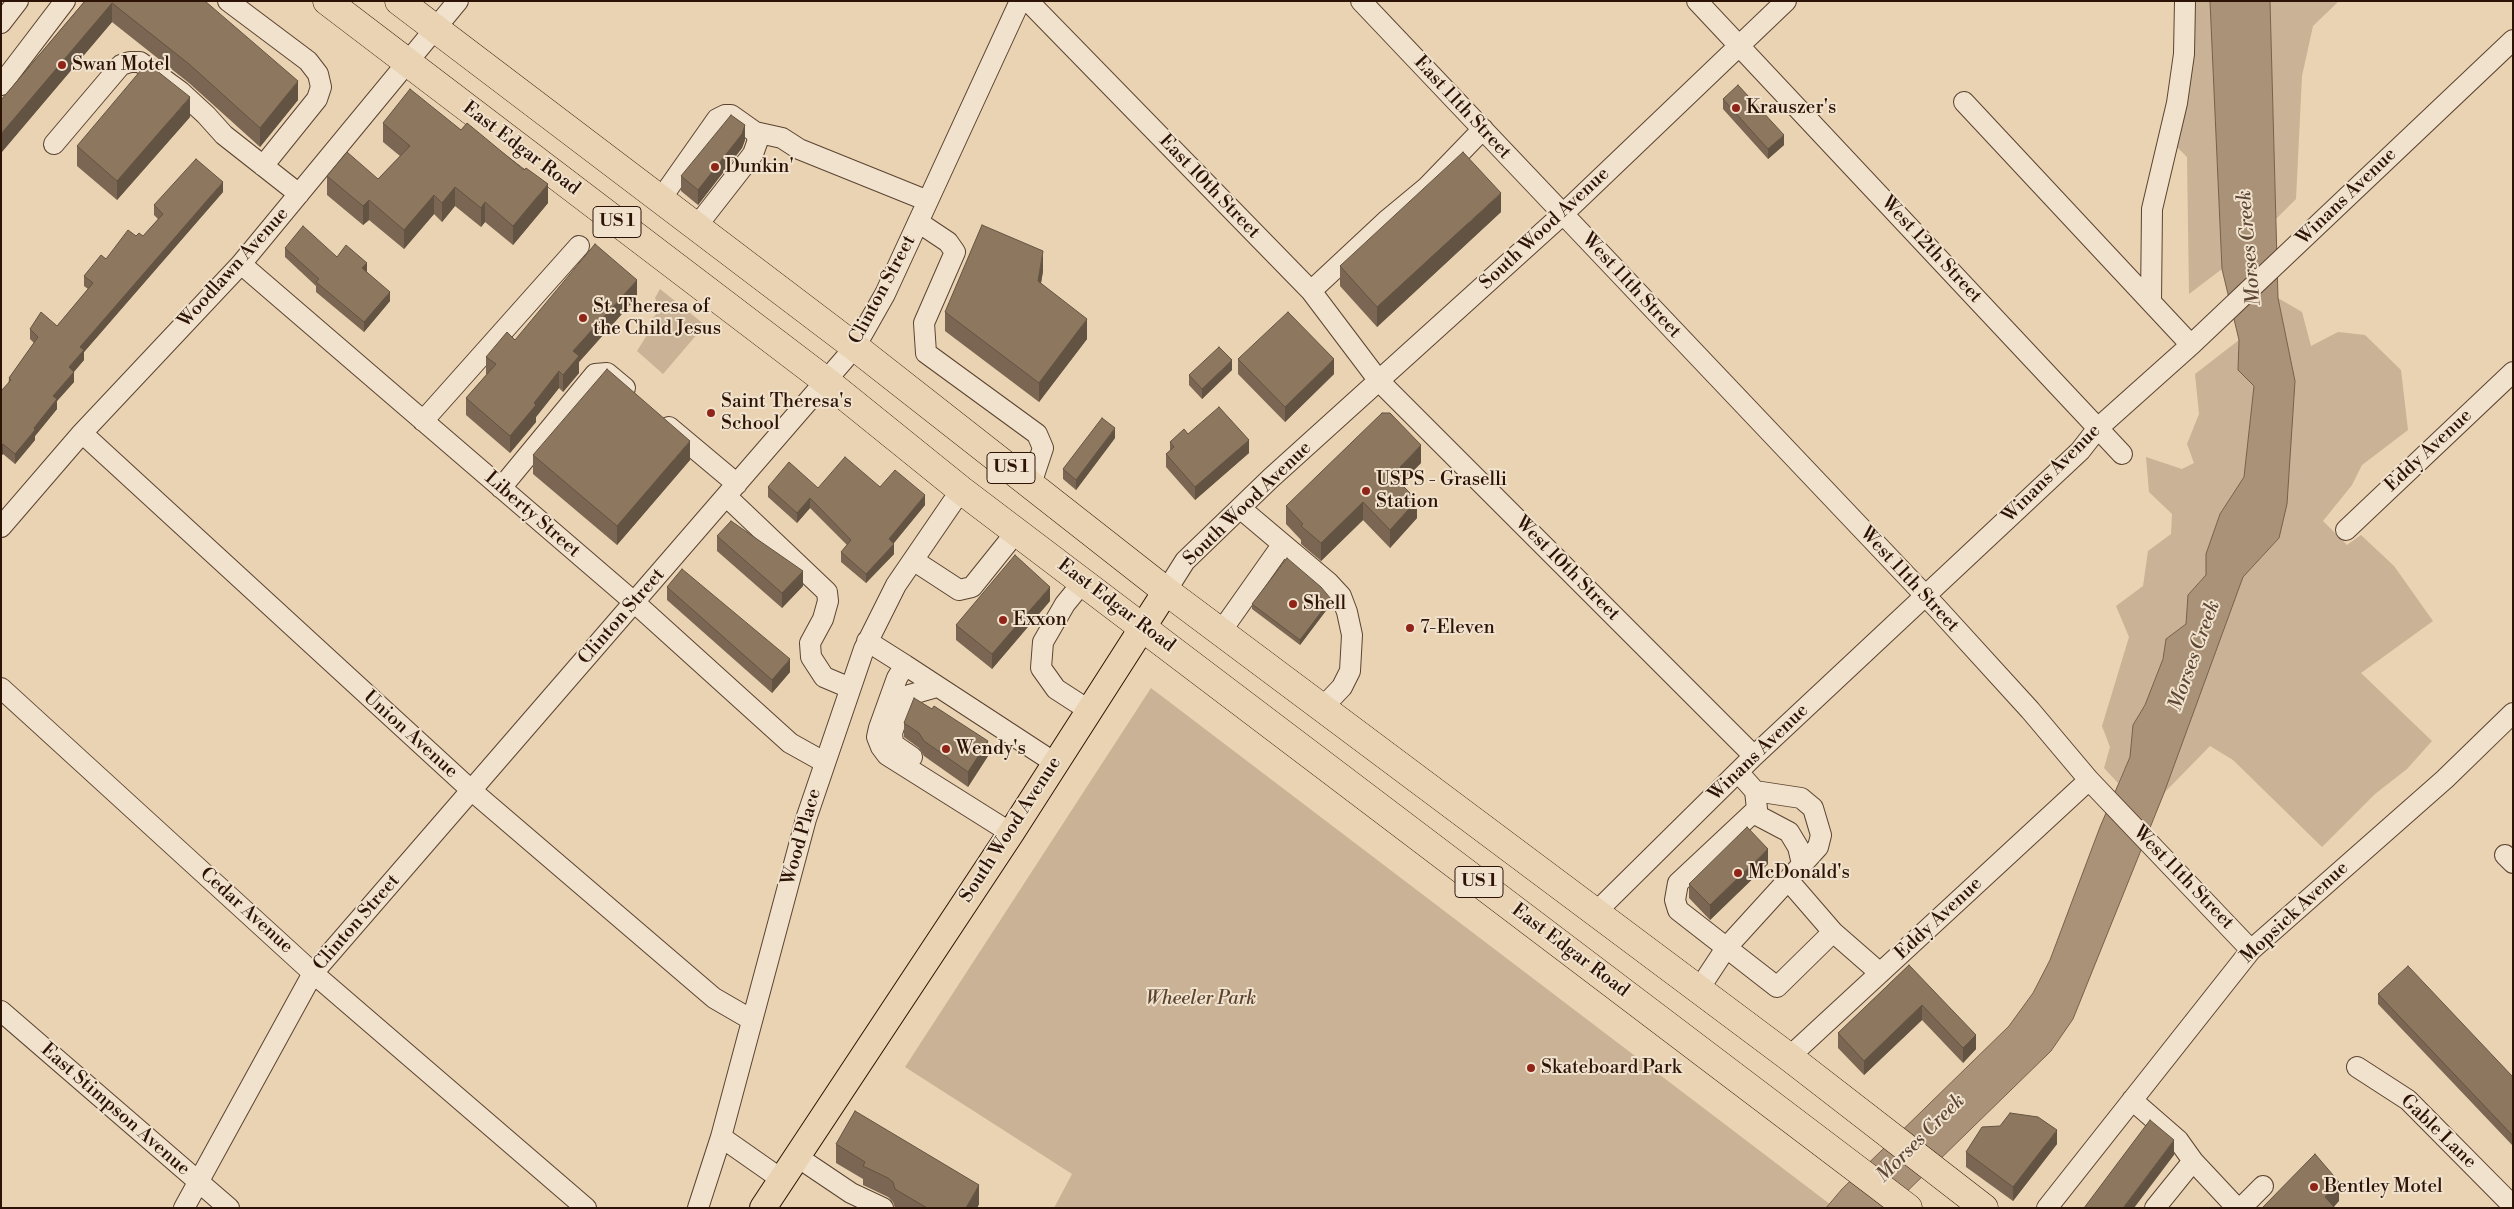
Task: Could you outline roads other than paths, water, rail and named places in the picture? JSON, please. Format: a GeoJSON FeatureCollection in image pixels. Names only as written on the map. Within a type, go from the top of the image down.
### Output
{"type":"FeatureCollection","features":[{"type":"Feature","properties":{"kind":"highway","name":"East Edgar Road"},"geometry":{"type":"LineString","coordinates":[[327,1],[826,381],[961,490],[1908,1208]]}},
{"type":"Feature","properties":{"kind":"highway","name":"US 1"},"geometry":{"type":"LineString","coordinates":[[399,1],[855,347],[1166,591],[1222,630],[1789,1057],[1842,1100],[1979,1204]]}},
{"type":"Feature","properties":{"kind":"main road","name":"South Wood Avenue"},"geometry":{"type":"LineString","coordinates":[[763,1208],[1011,833],[1166,591]]}},
{"type":"Feature","properties":{"kind":"street"},"geometry":{"type":"LineString","coordinates":[[1,23],[18,1]]}},
{"type":"Feature","properties":{"kind":"street"},"geometry":{"type":"LineString","coordinates":[[1,85],[65,1]]}},
{"type":"Feature","properties":{"kind":"street"},"geometry":{"type":"LineString","coordinates":[[228,1],[308,61],[318,74],[321,87],[317,99],[263,166]]}},
{"type":"Feature","properties":{"kind":"street","name":"Woodlawn Avenue"},"geometry":{"type":"LineString","coordinates":[[1,527],[82,433],[241,264],[458,1]]}},
{"type":"Feature","properties":{"kind":"street","name":"Clinton Street"},"geometry":{"type":"LineString","coordinates":[[184,1208],[313,973],[855,347],[885,294],[1020,1]]}},
{"type":"Feature","properties":{"kind":"street","name":"East 10th Street"},"geometry":{"type":"LineString","coordinates":[[1028,1],[1311,291],[1379,381]]}},
{"type":"Feature","properties":{"kind":"street","name":"East 11th Street"},"geometry":{"type":"LineString","coordinates":[[1361,1],[1563,214]]}},
{"type":"Feature","properties":{"kind":"street","name":"West 12th Street"},"geometry":{"type":"LineString","coordinates":[[1697,1],[2122,454]]}},
{"type":"Feature","properties":{"kind":"street","name":"South Wood Avenue"},"geometry":{"type":"LineString","coordinates":[[1166,591],[1185,561],[1240,508],[1563,214],[1786,1]]}},
{"type":"Feature","properties":{"kind":"street"},"geometry":{"type":"LineString","coordinates":[[2151,301],[2152,209],[2177,103],[2184,54],[2185,1]]}},
{"type":"Feature","properties":{"kind":"street","name":"Winans Avenue"},"geometry":{"type":"LineString","coordinates":[[1596,912],[1754,756],[2080,450],[2098,428],[2191,346],[2513,40]]}},
{"type":"Feature","properties":{"kind":"street"},"geometry":{"type":"LineString","coordinates":[[54,144],[121,65],[130,62],[140,62],[181,92],[206,114],[224,135],[299,194]]}},
{"type":"Feature","properties":{"kind":"street"},"geometry":{"type":"LineString","coordinates":[[1964,102],[2191,346]]}},
{"type":"Feature","properties":{"kind":"street"},"geometry":{"type":"LineString","coordinates":[[657,197],[717,120],[725,115],[731,115],[755,132],[782,138],[799,149],[928,201]]}},
{"type":"Feature","properties":{"kind":"street"},"geometry":{"type":"LineString","coordinates":[[1311,291],[1395,213],[1427,187],[1483,129]]}},
{"type":"Feature","properties":{"kind":"street"},"geometry":{"type":"LineString","coordinates":[[696,227],[753,154],[758,140],[755,132]]}},
{"type":"Feature","properties":{"kind":"street","name":"West 11th Street"},"geometry":{"type":"LineString","coordinates":[[1563,214],[1925,596],[2030,710],[2089,780],[2251,950]]}},
{"type":"Feature","properties":{"kind":"street"},"geometry":{"type":"LineString","coordinates":[[918,222],[948,242],[956,252],[924,323],[926,354],[1037,434],[1043,448],[1031,484]]}},
{"type":"Feature","properties":{"kind":"street"},"geometry":{"type":"LineString","coordinates":[[423,421],[579,246]]}},
{"type":"Feature","properties":{"kind":"street","name":"Liberty Street"},"geometry":{"type":"LineString","coordinates":[[241,264],[634,602],[790,743],[824,762]]}},
{"type":"Feature","properties":{"kind":"street","name":"Eddy Avenue"},"geometry":{"type":"LineString","coordinates":[[2346,530],[2513,372]]}},
{"type":"Feature","properties":{"kind":"street"},"geometry":{"type":"LineString","coordinates":[[501,488],[595,374],[607,373],[698,452],[827,592],[828,601],[823,619],[810,643],[811,657],[824,677],[850,688]]}},
{"type":"Feature","properties":{"kind":"street","name":"West 10th Street"},"geometry":{"type":"LineString","coordinates":[[1379,381],[1754,756]]}},
{"type":"Feature","properties":{"kind":"street","name":"Union Avenue"},"geometry":{"type":"LineString","coordinates":[[82,433],[471,790],[714,998],[752,1020]]}},
{"type":"Feature","properties":{"kind":"street","name":"Wood Place"},"geometry":{"type":"LineString","coordinates":[[698,1208],[721,1137],[804,827],[824,762],[867,641],[886,602],[961,490]]}},
{"type":"Feature","properties":{"kind":"street"},"geometry":{"type":"LineString","coordinates":[[1240,508],[1329,583],[1341,596],[1348,612],[1352,635],[1350,671],[1342,686],[1323,707]]}},
{"type":"Feature","properties":{"kind":"street"},"geometry":{"type":"LineString","coordinates":[[913,560],[959,590],[972,587],[1017,531]]}},
{"type":"Feature","properties":{"kind":"street"},"geometry":{"type":"LineString","coordinates":[[1222,630],[1282,545]]}},
{"type":"Feature","properties":{"kind":"street"},"geometry":{"type":"LineString","coordinates":[[1083,582],[1066,604],[1043,642],[1041,668],[1056,689],[1090,710]]}},
{"type":"Feature","properties":{"kind":"street"},"geometry":{"type":"LineString","coordinates":[[867,641],[1055,762]]}},
{"type":"Feature","properties":{"kind":"street"},"geometry":{"type":"LineString","coordinates":[[905,665],[897,678],[877,738],[881,747],[887,755],[1011,833]]}},
{"type":"Feature","properties":{"kind":"street"},"geometry":{"type":"LineString","coordinates":[[937,687],[909,695],[900,710],[892,733],[893,744],[929,768],[938,787]]}},
{"type":"Feature","properties":{"kind":"street","name":"Cedar Avenue"},"geometry":{"type":"LineString","coordinates":[[1,688],[313,973],[586,1208]]}},
{"type":"Feature","properties":{"kind":"street","name":"Mopsick Avenue"},"geometry":{"type":"LineString","coordinates":[[2048,1208],[2251,950],[2444,779],[2513,713]]}},
{"type":"Feature","properties":{"kind":"street"},"geometry":{"type":"LineString","coordinates":[[1738,772],[1755,791],[1758,801],[1757,809],[1678,883],[1675,890],[1675,906],[1777,987],[1833,932]]}},
{"type":"Feature","properties":{"kind":"street","name":"Eddy Avenue"},"geometry":{"type":"LineString","coordinates":[[1789,1057],[2089,780]]}},
{"type":"Feature","properties":{"kind":"street"},"geometry":{"type":"LineString","coordinates":[[1698,990],[1726,948],[1818,847],[1821,835],[1813,808],[1802,798],[1755,791]]}},
{"type":"Feature","properties":{"kind":"street"},"geometry":{"type":"LineString","coordinates":[[1753,813],[1789,832],[1798,847],[1802,864]]}},
{"type":"Feature","properties":{"kind":"street"},"geometry":{"type":"LineString","coordinates":[[1788,880],[1833,932],[1880,973]]}},
{"type":"Feature","properties":{"kind":"street","name":"East Stimpson Avenue"},"geometry":{"type":"LineString","coordinates":[[1,1011],[229,1208]]}},
{"type":"Feature","properties":{"kind":"street","name":"Gable Lane"},"geometry":{"type":"LineString","coordinates":[[2356,1067],[2408,1100],[2513,1206]]}},
{"type":"Feature","properties":{"kind":"street"},"geometry":{"type":"LineString","coordinates":[[2132,1100],[2178,1140],[2193,1161],[2237,1208]]}},
{"type":"Feature","properties":{"kind":"street"},"geometry":{"type":"LineString","coordinates":[[721,1137],[781,1179]]}},
{"type":"Feature","properties":{"kind":"street"},"geometry":{"type":"LineString","coordinates":[[796,1156],[851,1193],[883,1208]]}},
{"type":"Feature","properties":{"kind":"street"},"geometry":{"type":"LineString","coordinates":[[2155,1208],[2193,1161]]}},
{"type":"Feature","properties":{"kind":"street"},"geometry":{"type":"LineString","coordinates":[[2241,1208],[2263,1186]]}},
{"type":"Feature","properties":{"kind":"water","name":"Morses Creek"},"geometry":{"type":"Polygon","coordinates":[[[2210,1],[2270,1],[2278,298],[2295,381],[2287,504],[2279,538],[2243,577],[2164,793],[2073,1019],[2051,1051],[1890,1208],[1826,1208],[1842,1189],[2009,1026],[2033,993],[2050,960],[2100,827],[2130,757],[2133,725],[2145,705],[2163,659],[2166,639],[2186,624],[2188,595],[2206,575],[2206,554],[2220,514],[2244,477],[2254,386],[2238,370],[2239,340],[2222,269],[2210,1]]]}},
{"type":"Feature","properties":{"kind":"place","name":"Swan Motel"},"geometry":{"type":"Point","coordinates":[62,65]}},
{"type":"Feature","properties":{"kind":"place","name":"Krauszer's"},"geometry":{"type":"Point","coordinates":[1736,108]}},
{"type":"Feature","properties":{"kind":"place","name":"Dunkin'"},"geometry":{"type":"Point","coordinates":[715,167]}},
{"type":"Feature","properties":{"kind":"place","name":"St. Theresa of the Child Jesus"},"geometry":{"type":"Point","coordinates":[583,318]}},
{"type":"Feature","properties":{"kind":"place","name":"Saint Theresa's School"},"geometry":{"type":"Point","coordinates":[711,413]}},
{"type":"Feature","properties":{"kind":"place","name":"USPS - Graselli Station"},"geometry":{"type":"Point","coordinates":[1366,491]}},
{"type":"Feature","properties":{"kind":"place","name":"Shell"},"geometry":{"type":"Point","coordinates":[1293,604]}},
{"type":"Feature","properties":{"kind":"place","name":"Exxon"},"geometry":{"type":"Point","coordinates":[1003,620]}},
{"type":"Feature","properties":{"kind":"place","name":"7-Eleven"},"geometry":{"type":"Point","coordinates":[1410,628]}},
{"type":"Feature","properties":{"kind":"place","name":"Wendy's"},"geometry":{"type":"Point","coordinates":[946,749]}},
{"type":"Feature","properties":{"kind":"place","name":"McDonald's"},"geometry":{"type":"Point","coordinates":[1738,873]}},
{"type":"Feature","properties":{"kind":"place","name":"Skateboard Park"},"geometry":{"type":"Point","coordinates":[1531,1068]}},
{"type":"Feature","properties":{"kind":"place","name":"Bentley Motel"},"geometry":{"type":"Point","coordinates":[2314,1187]}},
{"type":"Feature","properties":{"kind":"park label","name":"Wheeler Park"},"geometry":{"type":"Point","coordinates":[1201,999]}}]}
